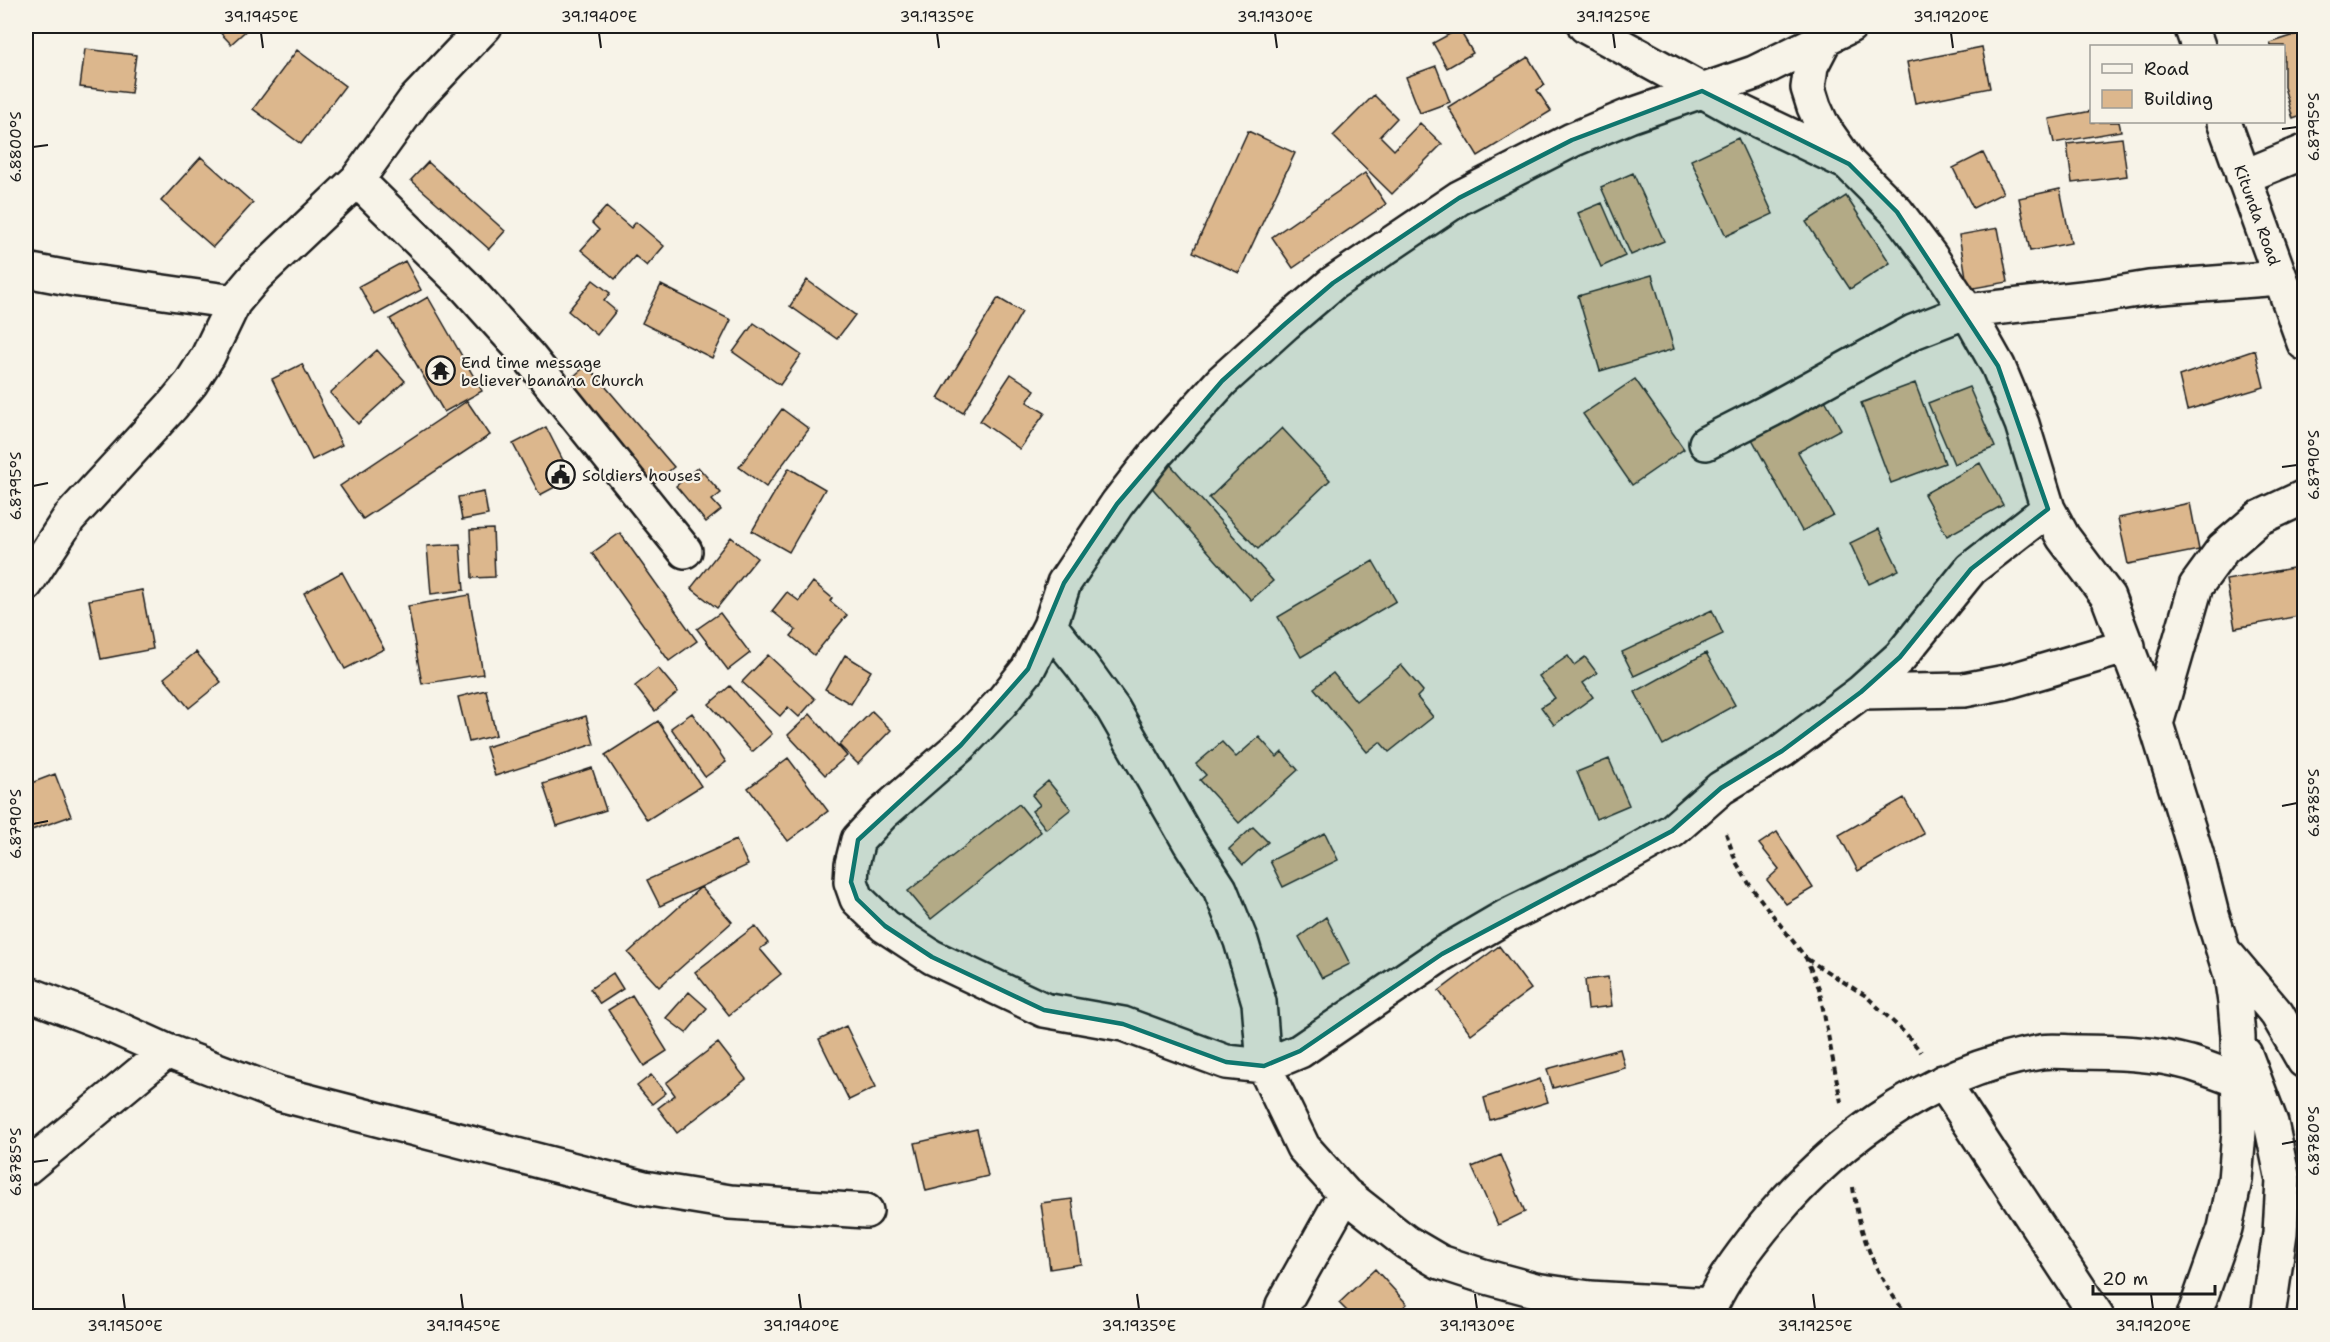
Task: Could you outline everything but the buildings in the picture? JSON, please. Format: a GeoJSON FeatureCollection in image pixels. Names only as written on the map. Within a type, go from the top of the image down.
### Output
{"type":"FeatureCollection","features":[{"type":"Feature","properties":{"kind":"street"},"geometry":{"type":"LineString","coordinates":[[26,584],[69,518],[191,383],[208,356],[234,302],[256,276],[357,180],[414,101],[485,26]]}},
{"type":"Feature","properties":{"kind":"street"},"geometry":{"type":"LineString","coordinates":[[1585,26],[1702,91],[1849,164]]}},
{"type":"Feature","properties":{"kind":"street"},"geometry":{"type":"LineString","coordinates":[[2191,26],[2198,45]]}},
{"type":"Feature","properties":{"kind":"street"},"geometry":{"type":"LineString","coordinates":[[1838,32],[1754,73],[1629,116],[1572,140],[1459,198],[1334,283],[1222,381],[1156,454],[1117,504],[1064,583],[1050,626],[1028,669],[961,745],[882,814],[858,840],[852,864],[851,882],[856,899],[885,926],[932,957],[1044,1010],[1123,1024],[1226,1062],[1264,1066],[1300,1051],[1452,948],[1508,916],[1604,869],[1672,831],[1721,788],[1782,751],[1861,692],[1900,657],[1971,569],[2048,509]]}},
{"type":"Feature","properties":{"kind":"street"},"geometry":{"type":"LineString","coordinates":[[1838,32],[1811,66],[1808,88],[1823,127],[1849,164],[1898,212],[1931,257],[1998,366],[2022,424],[2048,509],[2063,537],[2108,597],[2156,724],[2194,845],[2232,984],[2238,1036],[2239,1132],[2235,1180],[2225,1228],[2194,1317]]}},
{"type":"Feature","properties":{"kind":"street","name":"Kitunda Road"},"geometry":{"type":"LineString","coordinates":[[2224,123],[2304,342]]}},
{"type":"Feature","properties":{"kind":"street"},"geometry":{"type":"LineString","coordinates":[[2243,177],[2304,152]]}},
{"type":"Feature","properties":{"kind":"street"},"geometry":{"type":"LineString","coordinates":[[357,180],[466,287],[529,357],[685,551]]}},
{"type":"Feature","properties":{"kind":"street"},"geometry":{"type":"LineString","coordinates":[[26,270],[79,280],[234,302]]}},
{"type":"Feature","properties":{"kind":"street"},"geometry":{"type":"LineString","coordinates":[[1706,443],[1913,332],[1966,311],[2150,288],[2280,278]]}},
{"type":"Feature","properties":{"kind":"street"},"geometry":{"type":"LineString","coordinates":[[2156,724],[2196,586],[2223,549],[2259,518],[2304,497]]}},
{"type":"Feature","properties":{"kind":"street"},"geometry":{"type":"LineString","coordinates":[[1050,626],[1083,666],[1113,710],[1190,843],[1220,889],[1241,941],[1259,1002],[1264,1066],[1303,1147],[1345,1194],[1383,1224],[1440,1262],[1535,1290],[1709,1311],[1739,1258],[1771,1217],[1802,1183],[1847,1142],[1943,1082],[1987,1065],[2042,1052],[2119,1052],[2188,1063],[2237,1080]]}},
{"type":"Feature","properties":{"kind":"street"},"geometry":{"type":"LineString","coordinates":[[1861,692],[1964,690],[2006,682],[2128,646]]}},
{"type":"Feature","properties":{"kind":"street"},"geometry":{"type":"LineString","coordinates":[[2223,950],[2277,1014],[2304,1061]]}},
{"type":"Feature","properties":{"kind":"street"},"geometry":{"type":"LineString","coordinates":[[26,993],[280,1094],[644,1188],[730,1202],[866,1210]]}},
{"type":"Feature","properties":{"kind":"street"},"geometry":{"type":"LineString","coordinates":[[2238,1036],[2271,1123],[2283,1180],[2280,1233],[2268,1317]]}},
{"type":"Feature","properties":{"kind":"street"},"geometry":{"type":"LineString","coordinates":[[26,1168],[167,1051]]}},
{"type":"Feature","properties":{"kind":"street"},"geometry":{"type":"LineString","coordinates":[[1943,1082],[2097,1317]]}},
{"type":"Feature","properties":{"kind":"street"},"geometry":{"type":"LineString","coordinates":[[1280,1317],[1283,1305],[1345,1194]]}},
{"type":"Feature","properties":{"kind":"path"},"geometry":{"type":"LineString","coordinates":[[1721,788],[1725,830],[1736,862],[1751,887],[1806,958],[1819,988],[1832,1049],[1856,1209],[1870,1256],[1892,1298],[1909,1317]]}},
{"type":"Feature","properties":{"kind":"path"},"geometry":{"type":"LineString","coordinates":[[1806,958],[1866,996],[1907,1035],[1943,1082]]}},
{"type":"Feature","properties":{"kind":"highlighted area"},"geometry":{"type":"Polygon","coordinates":[[[1702,91],[1849,164],[1897,212],[1998,366],[2048,509],[1971,569],[1900,657],[1861,692],[1782,751],[1721,788],[1672,831],[1442,954],[1300,1051],[1264,1066],[1226,1062],[1123,1024],[1044,1010],[932,957],[885,926],[857,899],[851,882],[858,840],[961,745],[1028,669],[1064,583],[1117,504],[1222,381],[1285,324],[1333,283],[1459,198],[1572,140],[1702,91]]]}},
{"type":"Feature","properties":{"kind":"place","name":"End time message believer banana Church"},"geometry":{"type":"Point","coordinates":[440,371]}},
{"type":"Feature","properties":{"kind":"place","name":"Soldiers houses"},"geometry":{"type":"Point","coordinates":[561,475]}}]}
